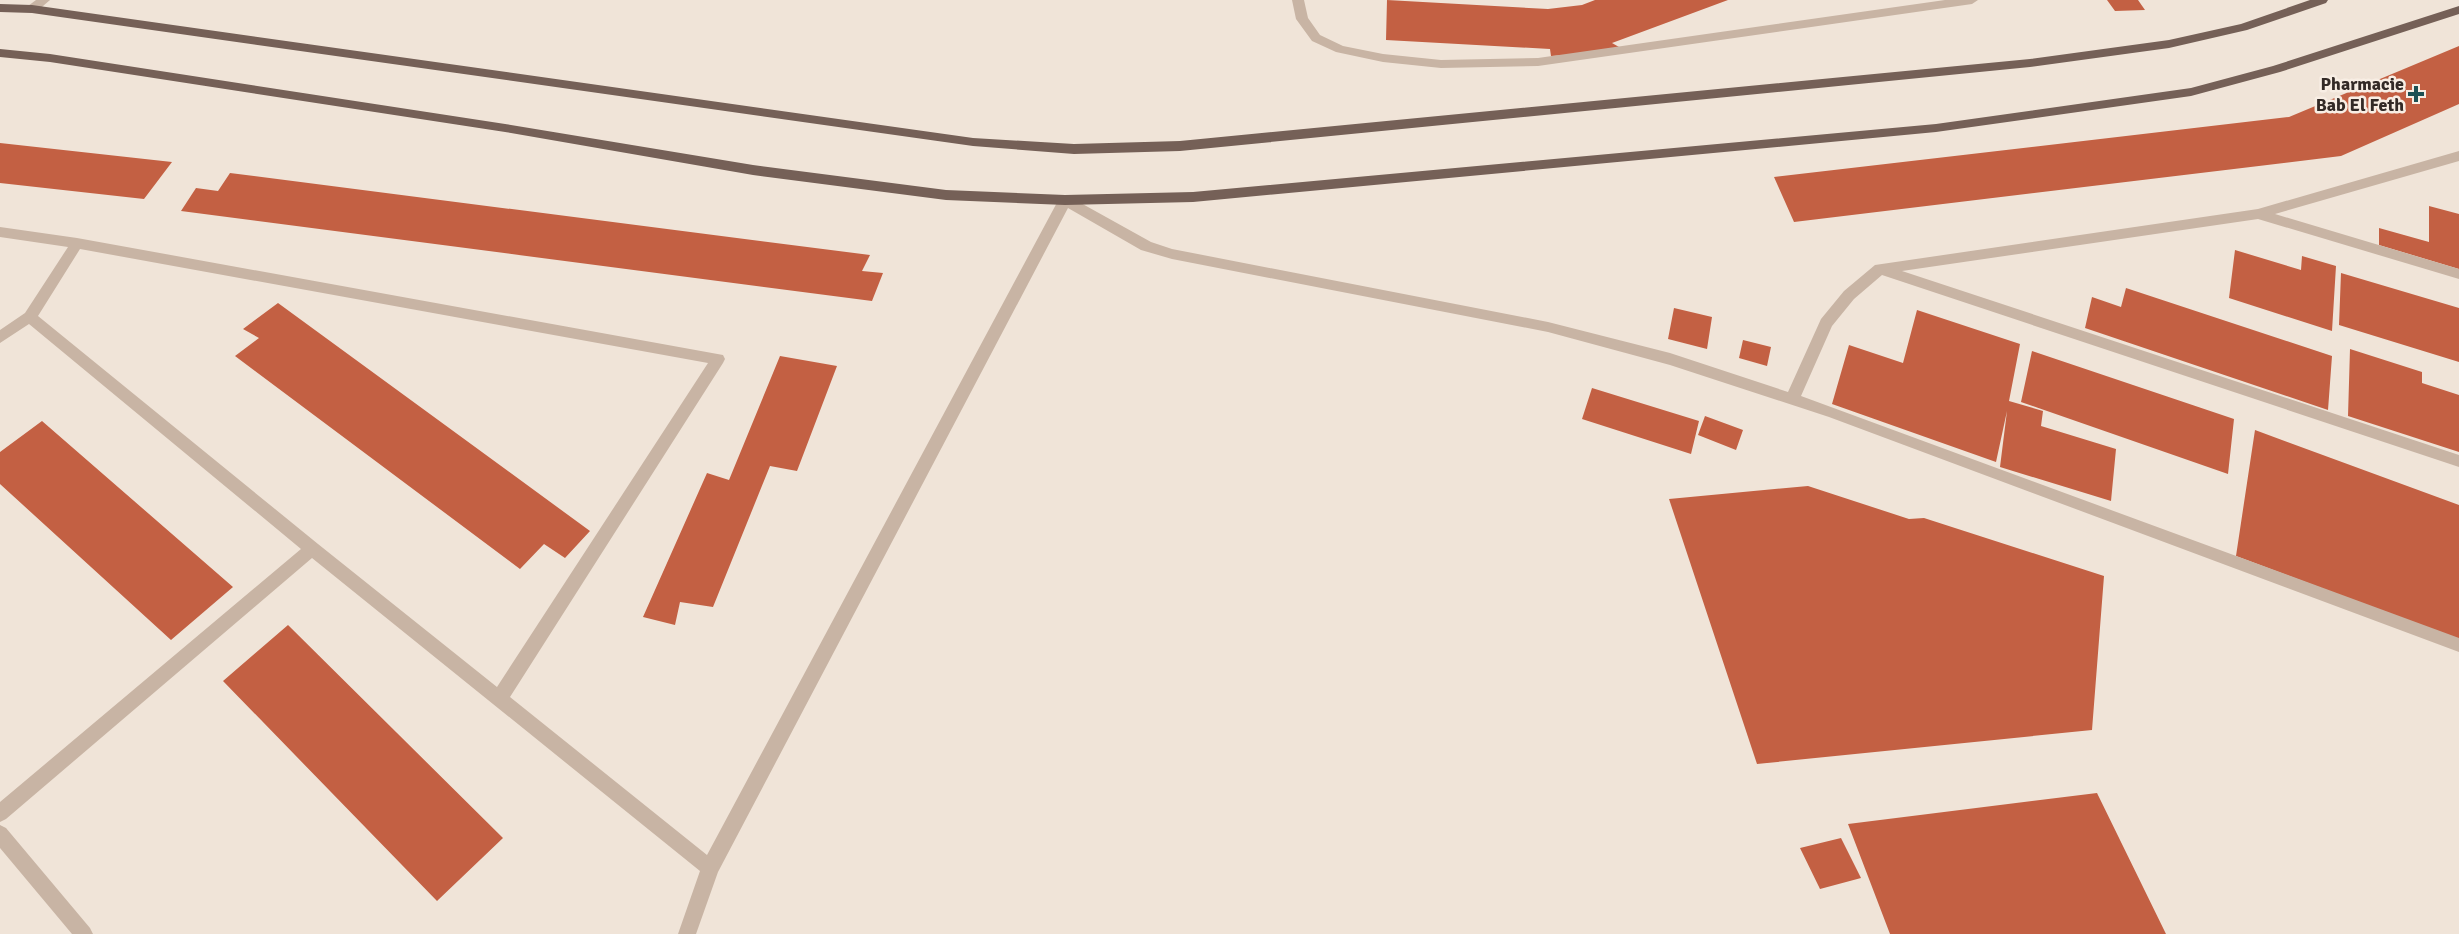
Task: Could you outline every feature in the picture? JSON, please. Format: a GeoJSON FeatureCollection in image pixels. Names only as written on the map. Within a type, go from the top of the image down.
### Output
{"type":"FeatureCollection","features":[{"type":"Feature","properties":{"kind":"main road"},"geometry":{"type":"LineString","coordinates":[[0,8],[32,9],[973,142],[1074,149],[1180,146],[2030,63],[2169,44],[2242,27],[2322,0]]}},
{"type":"Feature","properties":{"kind":"main road"},"geometry":{"type":"LineString","coordinates":[[0,53],[50,58],[464,122],[753,170],[946,195],[1065,200],[1193,197],[1935,128],[2191,92],[2276,69],[2459,10]]}},
{"type":"Feature","properties":{"kind":"street"},"geometry":{"type":"LineString","coordinates":[[32,9],[44,0]]}},
{"type":"Feature","properties":{"kind":"street"},"geometry":{"type":"LineString","coordinates":[[1298,0],[1302,19],[1316,38],[1340,49],[1383,58],[1441,64],[1538,62],[1972,0]]}},
{"type":"Feature","properties":{"kind":"street"},"geometry":{"type":"LineString","coordinates":[[1792,400],[1826,323],[1849,295],[1880,269],[2258,214],[2459,156]]}},
{"type":"Feature","properties":{"kind":"street"},"geometry":{"type":"LineString","coordinates":[[687,934],[710,868],[1065,200],[1146,246],[1172,254],[1548,327],[1670,359],[1844,417],[2459,645]]}},
{"type":"Feature","properties":{"kind":"street"},"geometry":{"type":"LineString","coordinates":[[2258,214],[2459,274]]}},
{"type":"Feature","properties":{"kind":"street"},"geometry":{"type":"LineString","coordinates":[[0,232],[77,243],[718,359],[500,698]]}},
{"type":"Feature","properties":{"kind":"street"},"geometry":{"type":"LineString","coordinates":[[0,338],[30,317],[77,243]]}},
{"type":"Feature","properties":{"kind":"street"},"geometry":{"type":"LineString","coordinates":[[1880,269],[2459,462]]}},
{"type":"Feature","properties":{"kind":"street"},"geometry":{"type":"LineString","coordinates":[[30,317],[312,549],[710,868]]}},
{"type":"Feature","properties":{"kind":"street"},"geometry":{"type":"LineString","coordinates":[[0,813],[312,549]]}},
{"type":"Feature","properties":{"kind":"street"},"geometry":{"type":"LineString","coordinates":[[0,834],[84,934]]}},
{"type":"Feature","properties":{"kind":"building"},"geometry":{"type":"Polygon","coordinates":[[[1387,0],[1548,9],[1582,5],[1595,0],[1728,0],[1612,43],[1619,47],[1584,54],[1551,56],[1550,49],[1386,40],[1387,0]]]}},
{"type":"Feature","properties":{"kind":"building"},"geometry":{"type":"Polygon","coordinates":[[[2107,0],[2138,0],[2145,10],[2115,11],[2107,0]]]}},
{"type":"Feature","properties":{"kind":"building"},"geometry":{"type":"Polygon","coordinates":[[[2459,46],[2459,104],[2341,156],[1794,222],[1774,177],[2289,117],[2459,46]]]}},
{"type":"Feature","properties":{"kind":"building"},"geometry":{"type":"Polygon","coordinates":[[[0,143],[172,162],[144,199],[0,183],[0,143]]]}},
{"type":"Feature","properties":{"kind":"building"},"geometry":{"type":"Polygon","coordinates":[[[230,173],[870,255],[862,271],[883,273],[872,301],[181,211],[196,188],[218,191],[230,173]]]}},
{"type":"Feature","properties":{"kind":"building"},"geometry":{"type":"Polygon","coordinates":[[[2429,206],[2459,214],[2459,269],[2379,245],[2379,228],[2429,242],[2429,206]]]}},
{"type":"Feature","properties":{"kind":"building"},"geometry":{"type":"Polygon","coordinates":[[[2235,250],[2301,270],[2302,256],[2336,266],[2332,331],[2229,298],[2235,250]]]}},
{"type":"Feature","properties":{"kind":"building"},"geometry":{"type":"Polygon","coordinates":[[[2341,273],[2459,308],[2459,362],[2339,325],[2341,273]]]}},
{"type":"Feature","properties":{"kind":"building"},"geometry":{"type":"Polygon","coordinates":[[[2126,288],[2332,356],[2328,410],[2085,328],[2092,297],[2121,307],[2126,288]]]}},
{"type":"Feature","properties":{"kind":"building"},"geometry":{"type":"Polygon","coordinates":[[[278,303],[590,531],[565,558],[544,544],[520,569],[235,356],[259,338],[243,329],[278,303]]]}},
{"type":"Feature","properties":{"kind":"building"},"geometry":{"type":"Polygon","coordinates":[[[1674,308],[1712,317],[1707,349],[1668,339],[1674,308]]]}},
{"type":"Feature","properties":{"kind":"building"},"geometry":{"type":"Polygon","coordinates":[[[1917,310],[2020,344],[2009,401],[2043,411],[2041,426],[2116,449],[2111,501],[2000,467],[2007,411],[1996,462],[1832,404],[1849,345],[1903,363],[1917,310]]]}},
{"type":"Feature","properties":{"kind":"building"},"geometry":{"type":"Polygon","coordinates":[[[1743,340],[1771,347],[1767,366],[1739,358],[1743,340]]]}},
{"type":"Feature","properties":{"kind":"building"},"geometry":{"type":"Polygon","coordinates":[[[2350,349],[2422,372],[2422,383],[2459,395],[2459,452],[2348,416],[2350,349]]]}},
{"type":"Feature","properties":{"kind":"building"},"geometry":{"type":"Polygon","coordinates":[[[2032,351],[2234,419],[2228,474],[2021,402],[2032,351]]]}},
{"type":"Feature","properties":{"kind":"building"},"geometry":{"type":"Polygon","coordinates":[[[780,356],[837,366],[797,471],[770,466],[713,607],[680,602],[675,625],[643,617],[707,473],[729,480],[780,356]]]}},
{"type":"Feature","properties":{"kind":"building"},"geometry":{"type":"Polygon","coordinates":[[[1592,388],[1699,421],[1691,454],[1582,419],[1592,388]]]}},
{"type":"Feature","properties":{"kind":"building"},"geometry":{"type":"Polygon","coordinates":[[[1705,416],[1743,430],[1736,450],[1698,435],[1705,416]]]}},
{"type":"Feature","properties":{"kind":"building"},"geometry":{"type":"Polygon","coordinates":[[[42,421],[233,587],[171,640],[0,484],[0,452],[42,421]]]}},
{"type":"Feature","properties":{"kind":"building"},"geometry":{"type":"Polygon","coordinates":[[[2255,430],[2459,505],[2459,640],[2236,556],[2255,430]]]}},
{"type":"Feature","properties":{"kind":"building"},"geometry":{"type":"Polygon","coordinates":[[[1808,486],[1909,519],[1924,518],[2104,576],[2092,730],[1757,764],[1669,499],[1808,486]]]}},
{"type":"Feature","properties":{"kind":"building"},"geometry":{"type":"Polygon","coordinates":[[[288,625],[503,838],[437,901],[223,681],[288,625]]]}},
{"type":"Feature","properties":{"kind":"building"},"geometry":{"type":"Polygon","coordinates":[[[2097,793],[2166,934],[1890,934],[1848,824],[2097,793]]]}},
{"type":"Feature","properties":{"kind":"building"},"geometry":{"type":"Polygon","coordinates":[[[1841,838],[1861,878],[1820,889],[1800,848],[1841,838]]]}},
{"type":"Feature","properties":{"kind":"place","name":"Pharmacie Bab El Feth"},"geometry":{"type":"Point","coordinates":[2416,94]}}]}
